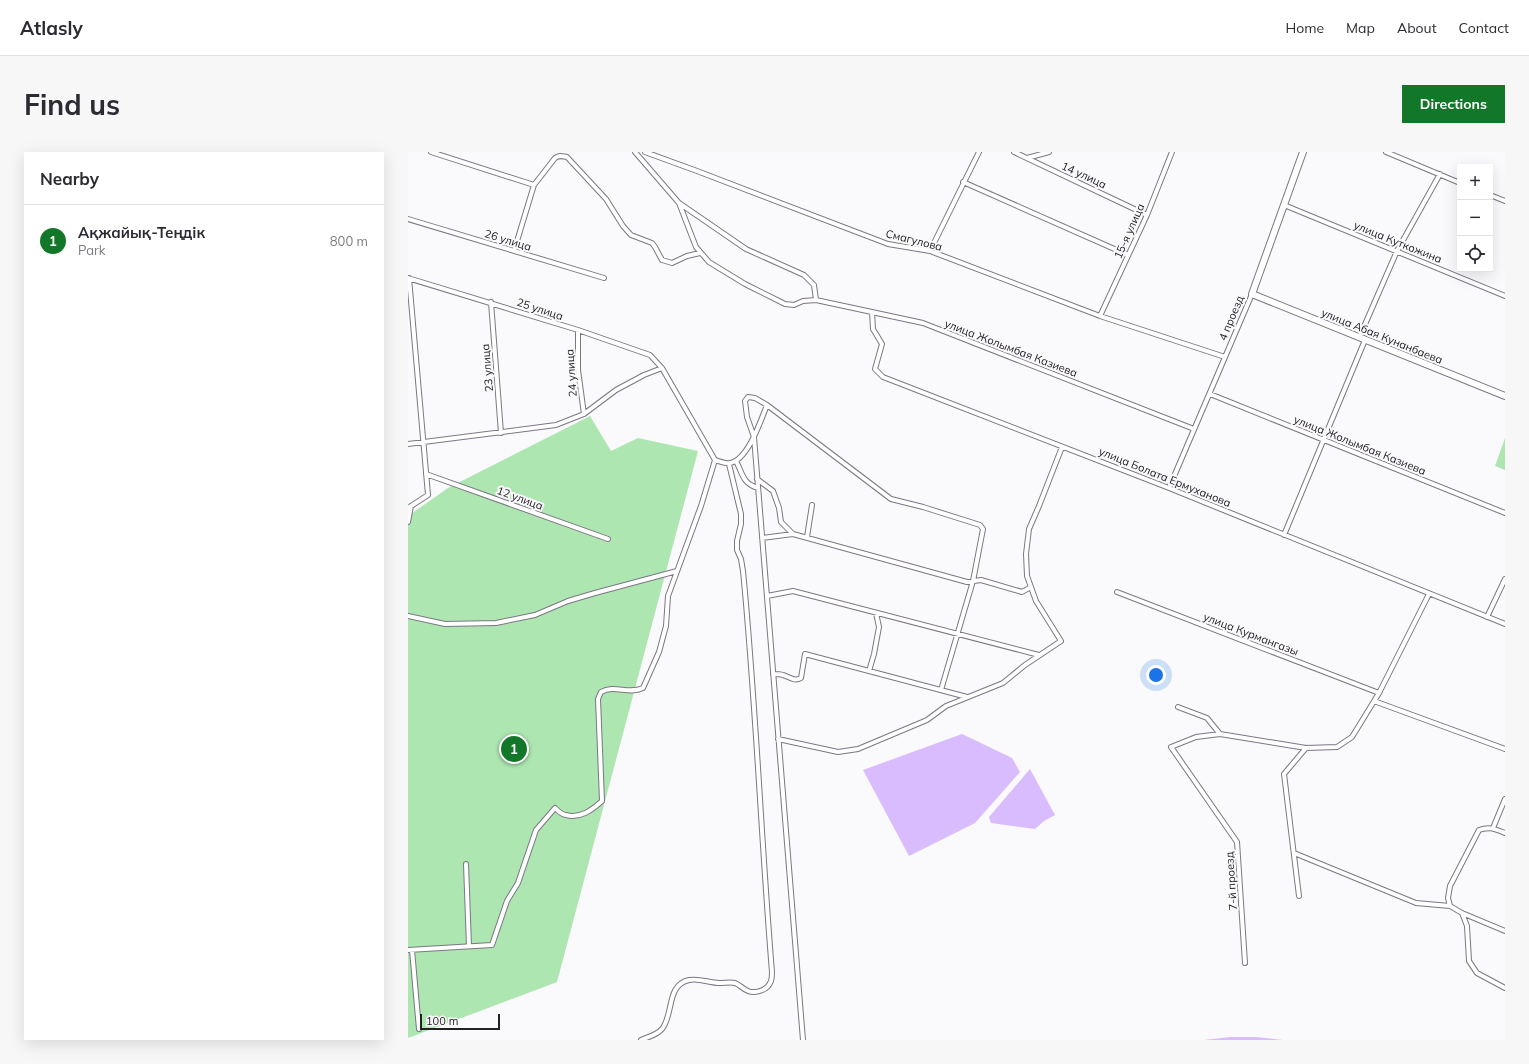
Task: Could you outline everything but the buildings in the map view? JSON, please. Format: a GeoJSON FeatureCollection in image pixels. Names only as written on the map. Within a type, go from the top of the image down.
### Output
{"type":"FeatureCollection","features":[{"type":"Feature","properties":{"kind":"street"},"geometry":{"type":"LineString","coordinates":[[431,152],[534,185]]}},
{"type":"Feature","properties":{"kind":"street","name":"улица Жолымбая Казиева"},"geometry":{"type":"LineString","coordinates":[[636,152],[679,203],[746,249],[804,274],[814,285],[816,300]]}},
{"type":"Feature","properties":{"kind":"street","name":"Смагулова"},"geometry":{"type":"LineString","coordinates":[[645,152],[705,173],[888,244],[930,251],[1100,316],[1225,357]]}},
{"type":"Feature","properties":{"kind":"street"},"geometry":{"type":"LineString","coordinates":[[930,251],[979,152]]}},
{"type":"Feature","properties":{"kind":"street","name":"14 улица"},"geometry":{"type":"LineString","coordinates":[[1014,152],[1147,215]]}},
{"type":"Feature","properties":{"kind":"street"},"geometry":{"type":"LineString","coordinates":[[1027,158],[1049,152]]}},
{"type":"Feature","properties":{"kind":"street","name":"15-я улица"},"geometry":{"type":"LineString","coordinates":[[1100,316],[1147,215],[1172,152]]}},
{"type":"Feature","properties":{"kind":"street","name":"4 проезд"},"geometry":{"type":"LineString","coordinates":[[1169,488],[1252,294],[1302,152]]}},
{"type":"Feature","properties":{"kind":"street"},"geometry":{"type":"LineString","coordinates":[[1386,152],[1457,182]]}},
{"type":"Feature","properties":{"kind":"street"},"geometry":{"type":"LineString","coordinates":[[514,251],[534,185],[554,158],[558,156],[567,157],[606,199],[622,226],[631,235],[652,243],[662,260],[672,263],[687,256],[700,253]]}},
{"type":"Feature","properties":{"kind":"street"},"geometry":{"type":"LineString","coordinates":[[1284,535],[1397,251],[1440,174]]}},
{"type":"Feature","properties":{"kind":"street"},"geometry":{"type":"LineString","coordinates":[[963,182],[1128,254]]}},
{"type":"Feature","properties":{"kind":"street"},"geometry":{"type":"LineString","coordinates":[[1493,196],[1505,201]]}},
{"type":"Feature","properties":{"kind":"street","name":"улица Жолымбая Казиева"},"geometry":{"type":"LineString","coordinates":[[679,203],[696,247],[708,262],[745,284],[785,304],[794,305],[803,301],[816,300],[923,323],[1194,430]]}},
{"type":"Feature","properties":{"kind":"street","name":"улица Куткожина"},"geometry":{"type":"LineString","coordinates":[[1284,205],[1505,296]]}},
{"type":"Feature","properties":{"kind":"street","name":"26 улица"},"geometry":{"type":"LineString","coordinates":[[408,219],[604,278]]}},
{"type":"Feature","properties":{"kind":"street"},"geometry":{"type":"LineString","coordinates":[[408,522],[410,507],[428,495],[409,278]]}},
{"type":"Feature","properties":{"kind":"street","name":"25 улица"},"geometry":{"type":"LineString","coordinates":[[409,278],[491,302],[650,355],[662,368],[715,460]]}},
{"type":"Feature","properties":{"kind":"street","name":"улица Абая Кунанбаева"},"geometry":{"type":"LineString","coordinates":[[1252,294],[1505,396]]}},
{"type":"Feature","properties":{"kind":"street","name":"23 улица"},"geometry":{"type":"LineString","coordinates":[[491,302],[501,433]]}},
{"type":"Feature","properties":{"kind":"street","name":"улица Болата Ермуханова"},"geometry":{"type":"LineString","coordinates":[[872,312],[873,329],[882,344],[875,369],[883,378],[1169,488],[1505,624]]}},
{"type":"Feature","properties":{"kind":"street","name":"24 улица"},"geometry":{"type":"LineString","coordinates":[[578,330],[578,370],[584,414]]}},
{"type":"Feature","properties":{"kind":"street"},"geometry":{"type":"LineString","coordinates":[[408,444],[556,425],[584,414],[616,390],[644,374],[662,368]]}},
{"type":"Feature","properties":{"kind":"street","name":"улица Жолымбая Казиева"},"geometry":{"type":"LineString","coordinates":[[1210,394],[1505,513]]}},
{"type":"Feature","properties":{"kind":"street"},"geometry":{"type":"LineString","coordinates":[[803,1040],[754,437],[747,416],[745,401],[748,397],[755,398],[767,405],[891,499],[923,507],[980,525],[983,529],[973,581],[941,690]]}},
{"type":"Feature","properties":{"kind":"street"},"geometry":{"type":"LineString","coordinates":[[419,1029],[410,950],[492,945],[507,901],[518,883],[536,830],[554,808],[565,815],[579,815],[591,811],[602,801],[598,700],[601,692],[608,688],[637,691],[643,688],[660,652],[666,626],[668,596],[701,506],[715,460],[729,464],[736,461],[747,449],[754,437],[767,405]]}},
{"type":"Feature","properties":{"kind":"street"},"geometry":{"type":"LineString","coordinates":[[778,740],[838,752],[858,748],[928,720],[946,706],[1003,683],[1039,655],[1061,641],[1036,601],[1027,576],[1026,554],[1028,529],[1039,506],[1062,447]]}},
{"type":"Feature","properties":{"kind":"street"},"geometry":{"type":"LineString","coordinates":[[736,461],[745,481],[758,488]]}},
{"type":"Feature","properties":{"kind":"street"},"geometry":{"type":"LineString","coordinates":[[641,1040],[662,1029],[670,1003],[680,984],[689,980],[700,979],[715,983],[736,984],[749,992],[757,992],[764,989],[771,982],[772,972],[752,672],[743,571],[741,559],[737,550],[741,514],[729,464]]}},
{"type":"Feature","properties":{"kind":"street","name":"12 улица"},"geometry":{"type":"LineString","coordinates":[[426,474],[608,539]]}},
{"type":"Feature","properties":{"kind":"street"},"geometry":{"type":"LineString","coordinates":[[757,479],[772,491],[779,508],[781,522],[793,534]]}},
{"type":"Feature","properties":{"kind":"street"},"geometry":{"type":"LineString","coordinates":[[806,537],[812,505]]}},
{"type":"Feature","properties":{"kind":"street"},"geometry":{"type":"LineString","coordinates":[[762,538],[793,534],[967,582],[981,580],[1022,592],[1031,587]]}},
{"type":"Feature","properties":{"kind":"street"},"geometry":{"type":"LineString","coordinates":[[408,616],[445,624],[496,623],[535,616],[568,601],[595,592],[677,571]]}},
{"type":"Feature","properties":{"kind":"street"},"geometry":{"type":"LineString","coordinates":[[1487,617],[1505,579]]}},
{"type":"Feature","properties":{"kind":"street"},"geometry":{"type":"LineString","coordinates":[[767,596],[793,591],[1039,655]]}},
{"type":"Feature","properties":{"kind":"street","name":"улица Курмангазы"},"geometry":{"type":"LineString","coordinates":[[1117,592],[1379,692]]}},
{"type":"Feature","properties":{"kind":"street"},"geometry":{"type":"LineString","coordinates":[[1178,707],[1207,718],[1220,734],[1306,748],[1337,747],[1352,737],[1379,692],[1429,594]]}},
{"type":"Feature","properties":{"kind":"street"},"geometry":{"type":"LineString","coordinates":[[869,671],[879,627],[876,613]]}},
{"type":"Feature","properties":{"kind":"street"},"geometry":{"type":"LineString","coordinates":[[773,674],[784,675],[791,679],[798,680],[801,678],[805,654],[968,697]]}},
{"type":"Feature","properties":{"kind":"street"},"geometry":{"type":"LineString","coordinates":[[1374,700],[1505,749]]}},
{"type":"Feature","properties":{"kind":"street","name":"7-й проезд"},"geometry":{"type":"LineString","coordinates":[[1220,734],[1196,737],[1171,747],[1238,842],[1245,963]]}},
{"type":"Feature","properties":{"kind":"street"},"geometry":{"type":"LineString","coordinates":[[1299,896],[1284,774],[1306,748]]}},
{"type":"Feature","properties":{"kind":"street"},"geometry":{"type":"LineString","coordinates":[[1493,828],[1505,799]]}},
{"type":"Feature","properties":{"kind":"street"},"geometry":{"type":"LineString","coordinates":[[1450,906],[1448,898],[1450,886],[1479,830],[1486,827],[1505,833]]}},
{"type":"Feature","properties":{"kind":"street"},"geometry":{"type":"LineString","coordinates":[[1294,853],[1416,903],[1450,906],[1462,913],[1505,930]]}},
{"type":"Feature","properties":{"kind":"street"},"geometry":{"type":"LineString","coordinates":[[466,864],[468,946]]}},
{"type":"Feature","properties":{"kind":"street"},"geometry":{"type":"LineString","coordinates":[[1462,913],[1467,926],[1469,961],[1477,973],[1505,988]]}},
{"type":"Feature","properties":{"kind":"green space"},"geometry":{"type":"Polygon","coordinates":[[[590,416],[611,451],[638,438],[698,451],[557,982],[408,1038],[408,516],[448,488],[590,416]]]}},
{"type":"Feature","properties":{"kind":"green space"},"geometry":{"type":"Polygon","coordinates":[[[1505,438],[1505,470],[1495,466],[1505,438]]]}},
{"type":"Feature","properties":{"kind":"shaded area"},"geometry":{"type":"Polygon","coordinates":[[[962,734],[1012,758],[1020,772],[975,823],[909,856],[863,770],[962,734]]]}},
{"type":"Feature","properties":{"kind":"shaded area"},"geometry":{"type":"Polygon","coordinates":[[[1030,769],[1055,815],[1044,821],[1035,829],[991,823],[989,817],[1030,769]]]}},
{"type":"Feature","properties":{"kind":"shaded area"},"geometry":{"type":"Polygon","coordinates":[[[1230,1037],[1256,1037],[1283,1040],[1204,1040],[1230,1037]]]}},
{"type":"Feature","properties":{"kind":"place","name":"Ақжайық-Теңдік"},"geometry":{"type":"Point","coordinates":[514,749]}}]}
